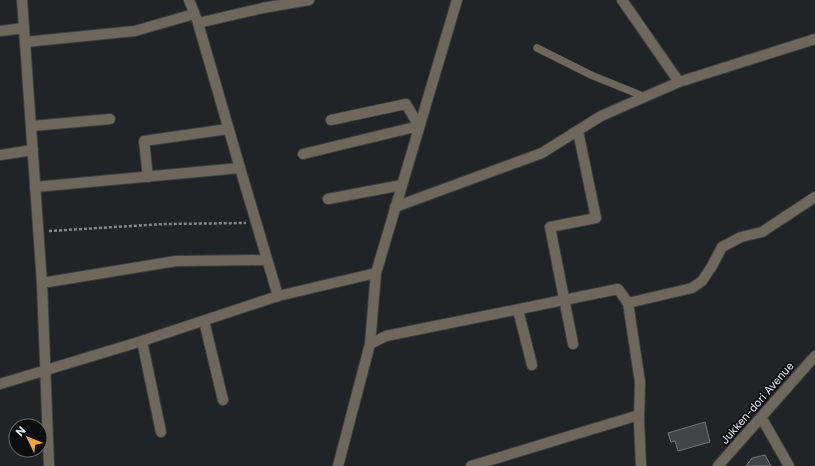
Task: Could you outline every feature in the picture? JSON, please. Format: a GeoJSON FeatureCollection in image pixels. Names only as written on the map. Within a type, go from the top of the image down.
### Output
{"type":"FeatureCollection","features":[{"type":"Feature","properties":{"kind":"street"},"geometry":{"type":"LineString","coordinates":[[22,0],[42,283],[49,466]]}},
{"type":"Feature","properties":{"kind":"street"},"geometry":{"type":"LineString","coordinates":[[189,0],[198,23],[278,296]]}},
{"type":"Feature","properties":{"kind":"street"},"geometry":{"type":"LineString","coordinates":[[198,23],[262,4],[309,0]]}},
{"type":"Feature","properties":{"kind":"street"},"geometry":{"type":"LineString","coordinates":[[338,466],[370,344],[376,273],[457,0]]}},
{"type":"Feature","properties":{"kind":"street"},"geometry":{"type":"LineString","coordinates":[[622,0],[679,82]]}},
{"type":"Feature","properties":{"kind":"street"},"geometry":{"type":"LineString","coordinates":[[25,42],[135,31],[194,14]]}},
{"type":"Feature","properties":{"kind":"street"},"geometry":{"type":"LineString","coordinates":[[0,31],[24,28]]}},
{"type":"Feature","properties":{"kind":"street"},"geometry":{"type":"LineString","coordinates":[[395,207],[542,153],[601,116],[679,82],[815,38]]}},
{"type":"Feature","properties":{"kind":"street"},"geometry":{"type":"LineString","coordinates":[[331,120],[406,104],[419,126]]}},
{"type":"Feature","properties":{"kind":"street"},"geometry":{"type":"LineString","coordinates":[[32,126],[110,119]]}},
{"type":"Feature","properties":{"kind":"street"},"geometry":{"type":"LineString","coordinates":[[303,154],[419,126]]}},
{"type":"Feature","properties":{"kind":"street"},"geometry":{"type":"LineString","coordinates":[[148,177],[144,141],[228,129]]}},
{"type":"Feature","properties":{"kind":"street"},"geometry":{"type":"LineString","coordinates":[[573,344],[550,227],[596,218],[578,131]]}},
{"type":"Feature","properties":{"kind":"street"},"geometry":{"type":"LineString","coordinates":[[0,155],[33,150]]}},
{"type":"Feature","properties":{"kind":"street"},"geometry":{"type":"LineString","coordinates":[[35,187],[240,168]]}},
{"type":"Feature","properties":{"kind":"street"},"geometry":{"type":"LineString","coordinates":[[328,199],[402,185]]}},
{"type":"Feature","properties":{"kind":"street"},"geometry":{"type":"LineString","coordinates":[[628,303],[692,288],[702,281],[722,247],[741,238],[762,232],[815,197]]}},
{"type":"Feature","properties":{"kind":"street"},"geometry":{"type":"LineString","coordinates":[[42,283],[176,261],[267,260]]}},
{"type":"Feature","properties":{"kind":"street"},"geometry":{"type":"LineString","coordinates":[[0,384],[142,341],[278,296],[376,273]]}},
{"type":"Feature","properties":{"kind":"street"},"geometry":{"type":"LineString","coordinates":[[370,344],[386,336],[618,289],[628,303],[640,382],[639,415],[641,466]]}},
{"type":"Feature","properties":{"kind":"street"},"geometry":{"type":"LineString","coordinates":[[518,310],[532,365]]}},
{"type":"Feature","properties":{"kind":"street"},"geometry":{"type":"LineString","coordinates":[[204,321],[223,400]]}},
{"type":"Feature","properties":{"kind":"street"},"geometry":{"type":"LineString","coordinates":[[142,341],[161,432]]}},
{"type":"Feature","properties":{"kind":"street","name":"Jukken-dori Avenue"},"geometry":{"type":"LineString","coordinates":[[718,466],[815,356]]}},
{"type":"Feature","properties":{"kind":"street"},"geometry":{"type":"LineString","coordinates":[[471,466],[639,415]]}},
{"type":"Feature","properties":{"kind":"street"},"geometry":{"type":"LineString","coordinates":[[761,417],[789,466]]}},
{"type":"Feature","properties":{"kind":"lane"},"geometry":{"type":"LineString","coordinates":[[537,48],[592,75],[645,97]]}},
{"type":"Feature","properties":{"kind":"path"},"geometry":{"type":"LineString","coordinates":[[38,232],[164,224],[256,223]]}},
{"type":"Feature","properties":{"kind":"building"},"geometry":{"type":"Polygon","coordinates":[[[705,422],[710,442],[678,451],[675,441],[671,442],[668,433],[705,422]]]}},
{"type":"Feature","properties":{"kind":"building"},"geometry":{"type":"Polygon","coordinates":[[[765,455],[771,466],[746,466],[752,458],[765,455]]]}}]}
